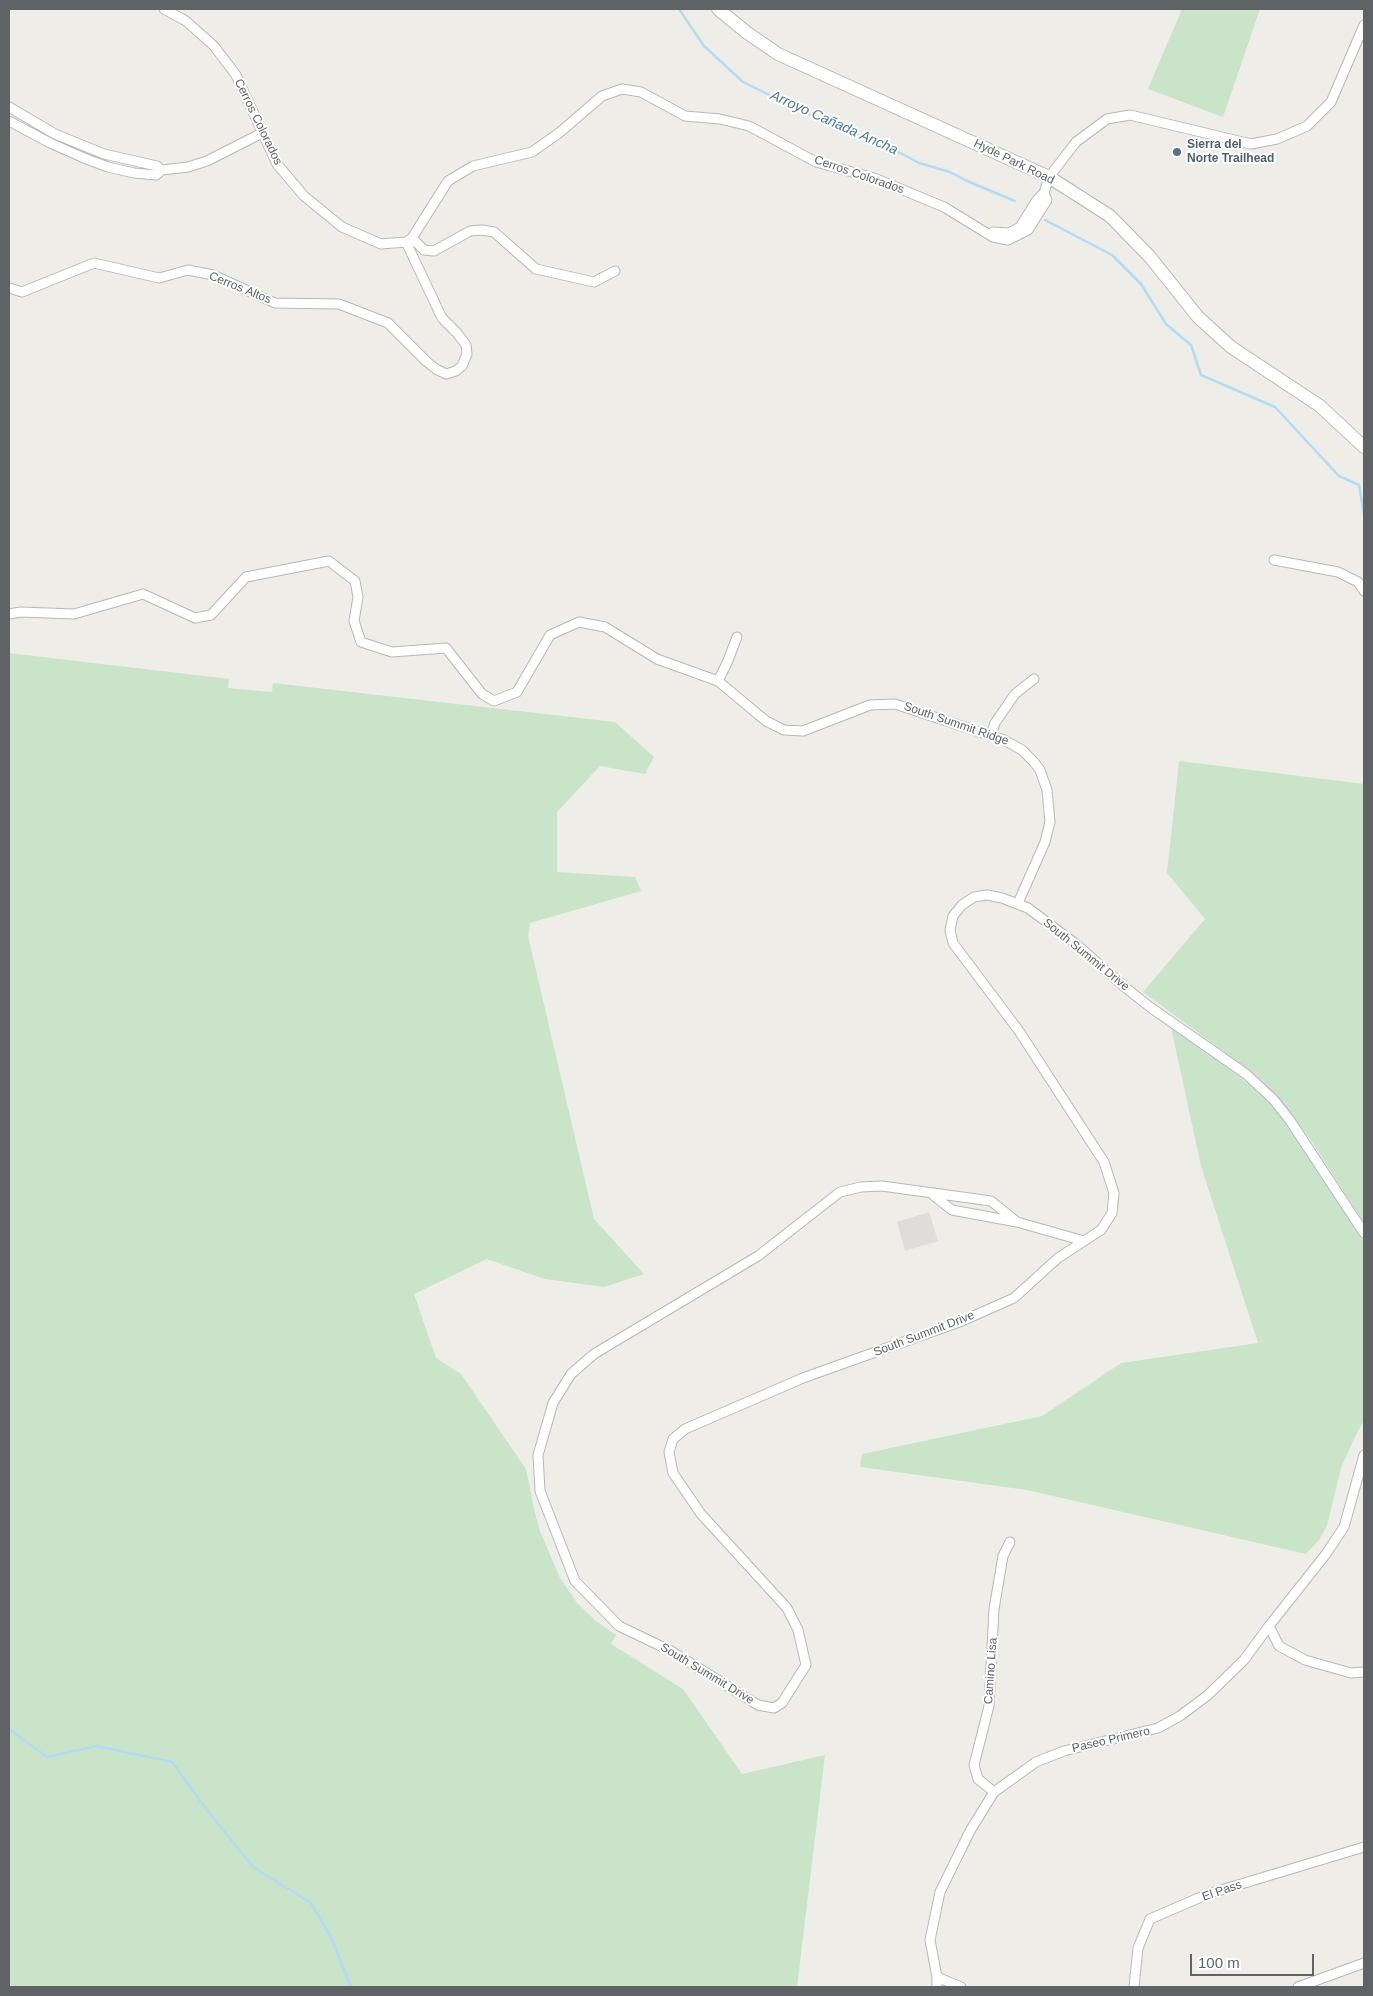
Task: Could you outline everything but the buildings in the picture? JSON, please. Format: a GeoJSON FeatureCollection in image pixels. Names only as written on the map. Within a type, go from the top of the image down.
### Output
{"type":"FeatureCollection","features":[{"type":"Feature","properties":{"kind":"main road","name":"Hyde Park Road"},"geometry":{"type":"LineString","coordinates":[[718,9],[746,32],[778,54],[1049,177],[1110,216],[1150,257],[1198,317],[1231,347],[1320,406],[1364,446]]}},
{"type":"Feature","properties":{"kind":"street","name":"Cerros Colorados"},"geometry":{"type":"LineString","coordinates":[[164,9],[186,21],[214,46],[236,75],[277,164],[304,196],[342,227],[381,244],[409,240],[448,180],[473,166],[532,152],[559,133],[602,96],[622,90],[641,92],[685,116],[720,119],[749,126],[816,162],[874,178],[944,207],[982,230],[1009,233],[1020,227],[1037,200],[1044,193],[1049,177]]}},
{"type":"Feature","properties":{"kind":"street"},"geometry":{"type":"LineString","coordinates":[[1049,177],[1076,142],[1107,119],[1130,115],[1251,144],[1277,139],[1307,126],[1331,102],[1364,25]]}},
{"type":"Feature","properties":{"kind":"street"},"geometry":{"type":"LineString","coordinates":[[9,108],[56,134],[104,154],[157,166],[162,170]]}},
{"type":"Feature","properties":{"kind":"street"},"geometry":{"type":"LineString","coordinates":[[9,120],[50,143],[108,167],[134,173],[156,175],[162,170],[188,167],[207,161],[262,133]]}},
{"type":"Feature","properties":{"kind":"street"},"geometry":{"type":"LineString","coordinates":[[409,240],[424,250],[434,251],[470,231],[482,230],[494,232],[536,269],[594,282],[616,271]]}},
{"type":"Feature","properties":{"kind":"street","name":"Cerros Altos"},"geometry":{"type":"LineString","coordinates":[[9,288],[22,292],[94,263],[160,278],[188,270],[213,275],[275,302],[340,304],[388,323],[436,369],[446,374],[456,371],[462,366],[467,354],[466,345],[458,333],[442,318],[409,240]]}},
{"type":"Feature","properties":{"kind":"street"},"geometry":{"type":"LineString","coordinates":[[1274,560],[1338,572],[1358,582],[1364,591]]}},
{"type":"Feature","properties":{"kind":"street","name":"South Summit Ridge"},"geometry":{"type":"LineString","coordinates":[[9,614],[21,612],[74,614],[143,594],[195,618],[211,615],[246,577],[329,561],[355,581],[358,597],[354,621],[361,642],[392,652],[446,648],[482,694],[494,701],[517,692],[550,636],[579,622],[605,627],[657,659],[718,680],[766,721],[784,730],[803,731],[870,705],[895,704],[991,735],[1018,747],[1034,762],[1044,780],[1049,800],[1048,832],[1018,903]]}},
{"type":"Feature","properties":{"kind":"street"},"geometry":{"type":"LineString","coordinates":[[718,680],[728,663],[737,637]]}},
{"type":"Feature","properties":{"kind":"street"},"geometry":{"type":"LineString","coordinates":[[991,735],[995,723],[1015,694],[1034,679]]}},
{"type":"Feature","properties":{"kind":"street","name":"South Summit Drive"},"geometry":{"type":"LineString","coordinates":[[1017,1222],[991,1201],[882,1186],[861,1187],[840,1192],[758,1256],[594,1354],[571,1374],[553,1402],[538,1455],[540,1491],[575,1581],[619,1626],[671,1650],[758,1705],[774,1708],[782,1703],[806,1665],[798,1630],[787,1608],[701,1514],[673,1474],[669,1452],[673,1439],[685,1429],[803,1378],[962,1321],[1014,1298],[1058,1258],[1101,1230],[1112,1213],[1114,1192],[1104,1162],[1019,1031],[956,950],[951,936],[954,916],[962,905],[974,898],[994,896],[1018,903],[1077,945],[1126,988],[1260,1087],[1273,1099],[1302,1137],[1364,1233]]}},
{"type":"Feature","properties":{"kind":"street","name":"South Summit Drive"},"geometry":{"type":"LineString","coordinates":[[931,1194],[952,1210],[1017,1222],[1084,1242]]}},
{"type":"Feature","properties":{"kind":"street","name":"Paseo Primero"},"geometry":{"type":"LineString","coordinates":[[937,1987],[930,1940],[940,1892],[970,1831],[994,1792],[1036,1762],[1064,1751],[1158,1728],[1180,1716],[1208,1695],[1244,1660],[1326,1554],[1344,1527],[1364,1455]]}},
{"type":"Feature","properties":{"kind":"street","name":"Camino Lisa"},"geometry":{"type":"LineString","coordinates":[[994,1792],[978,1779],[974,1764],[989,1706],[994,1609],[1003,1556],[1010,1542]]}},
{"type":"Feature","properties":{"kind":"street"},"geometry":{"type":"LineString","coordinates":[[1269,1626],[1279,1646],[1305,1660],[1351,1673],[1364,1672]]}},
{"type":"Feature","properties":{"kind":"street","name":"El Pass"},"geometry":{"type":"LineString","coordinates":[[1134,1987],[1138,1948],[1150,1919],[1208,1894],[1364,1847]]}},
{"type":"Feature","properties":{"kind":"street"},"geometry":{"type":"LineString","coordinates":[[1298,1987],[1364,1963]]}},
{"type":"Feature","properties":{"kind":"street"},"geometry":{"type":"LineString","coordinates":[[937,1977],[961,1987]]}},
{"type":"Feature","properties":{"kind":"shaded area"},"geometry":{"type":"Polygon","coordinates":[[[929,1212],[938,1241],[905,1251],[897,1222],[929,1212]]]}},
{"type":"Feature","properties":{"kind":"green space"},"geometry":{"type":"Polygon","coordinates":[[[1182,9],[1260,9],[1223,117],[1148,89],[1182,9]]]}},
{"type":"Feature","properties":{"kind":"green space"},"geometry":{"type":"Polygon","coordinates":[[[9,653],[229,679],[228,688],[272,692],[273,683],[615,722],[654,757],[645,774],[600,766],[557,812],[557,872],[635,877],[641,891],[530,923],[528,936],[594,1219],[644,1274],[604,1287],[545,1279],[487,1259],[414,1294],[436,1358],[461,1374],[526,1469],[540,1531],[560,1578],[577,1603],[596,1621],[616,1635],[611,1644],[683,1689],[742,1774],[825,1755],[797,1987],[9,1987],[9,653]]]}},
{"type":"Feature","properties":{"kind":"green space"},"geometry":{"type":"Polygon","coordinates":[[[1179,761],[1364,784],[1364,1223],[1310,1139],[1277,1097],[1254,1074],[1143,992],[1205,919],[1167,873],[1179,761]]]}},
{"type":"Feature","properties":{"kind":"green space"},"geometry":{"type":"Polygon","coordinates":[[[1171,1027],[1227,1066],[1271,1103],[1287,1123],[1364,1242],[1364,1420],[1341,1468],[1327,1526],[1319,1540],[1306,1554],[1027,1490],[860,1467],[862,1454],[1042,1416],[1121,1363],[1258,1343],[1201,1166],[1171,1027]]]}},
{"type":"Feature","properties":{"kind":"waterway","name":"Arroyo Cañada Ancha"},"geometry":{"type":"LineString","coordinates":[[679,9],[704,46],[743,82],[841,130],[889,147],[919,163],[950,172],[1015,201]]}},
{"type":"Feature","properties":{"kind":"waterway","name":"Arroyo Cañada Ancha"},"geometry":{"type":"LineString","coordinates":[[1045,220],[1112,255],[1141,284],[1166,324],[1191,345],[1201,375],[1275,407],[1339,476],[1359,485],[1364,514]]}},
{"type":"Feature","properties":{"kind":"waterway"},"geometry":{"type":"LineString","coordinates":[[9,1729],[47,1757],[97,1746],[172,1762],[207,1810],[253,1867],[311,1903],[331,1937],[351,1987]]}},
{"type":"Feature","properties":{"kind":"place","name":"Sierra del Norte Trailhead"},"geometry":{"type":"Point","coordinates":[1177,152]}}]}
